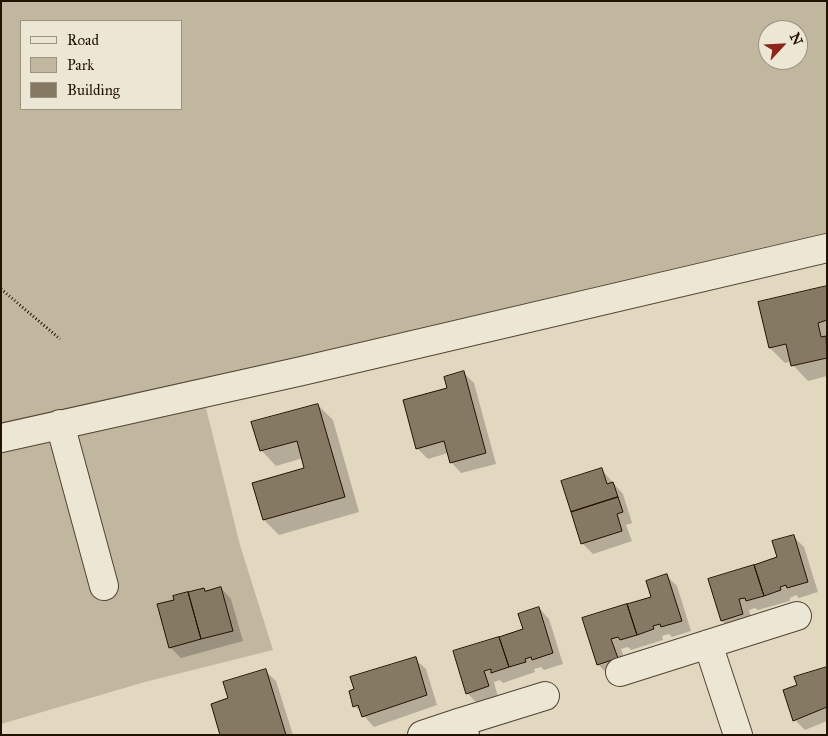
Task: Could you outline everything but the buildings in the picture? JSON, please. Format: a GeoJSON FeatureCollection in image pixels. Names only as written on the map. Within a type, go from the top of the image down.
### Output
{"type":"FeatureCollection","features":[{"type":"Feature","properties":{"kind":"lane"},"geometry":{"type":"LineString","coordinates":[[1,438],[302,371],[827,248]]}},
{"type":"Feature","properties":{"kind":"lane"},"geometry":{"type":"LineString","coordinates":[[60,424],[104,586]]}},
{"type":"Feature","properties":{"kind":"lane"},"geometry":{"type":"LineString","coordinates":[[620,672],[797,616]]}},
{"type":"Feature","properties":{"kind":"lane"},"geometry":{"type":"LineString","coordinates":[[708,644],[738,735]]}},
{"type":"Feature","properties":{"kind":"lane"},"geometry":{"type":"LineString","coordinates":[[422,735],[463,728],[545,696]]}},
{"type":"Feature","properties":{"kind":"path"},"geometry":{"type":"LineString","coordinates":[[1,289],[60,339]]}},
{"type":"Feature","properties":{"kind":"green space"},"geometry":{"type":"Polygon","coordinates":[[[1,1],[827,1],[827,261],[205,404],[240,545],[273,650],[145,682],[1,724],[1,1]]]}}]}
